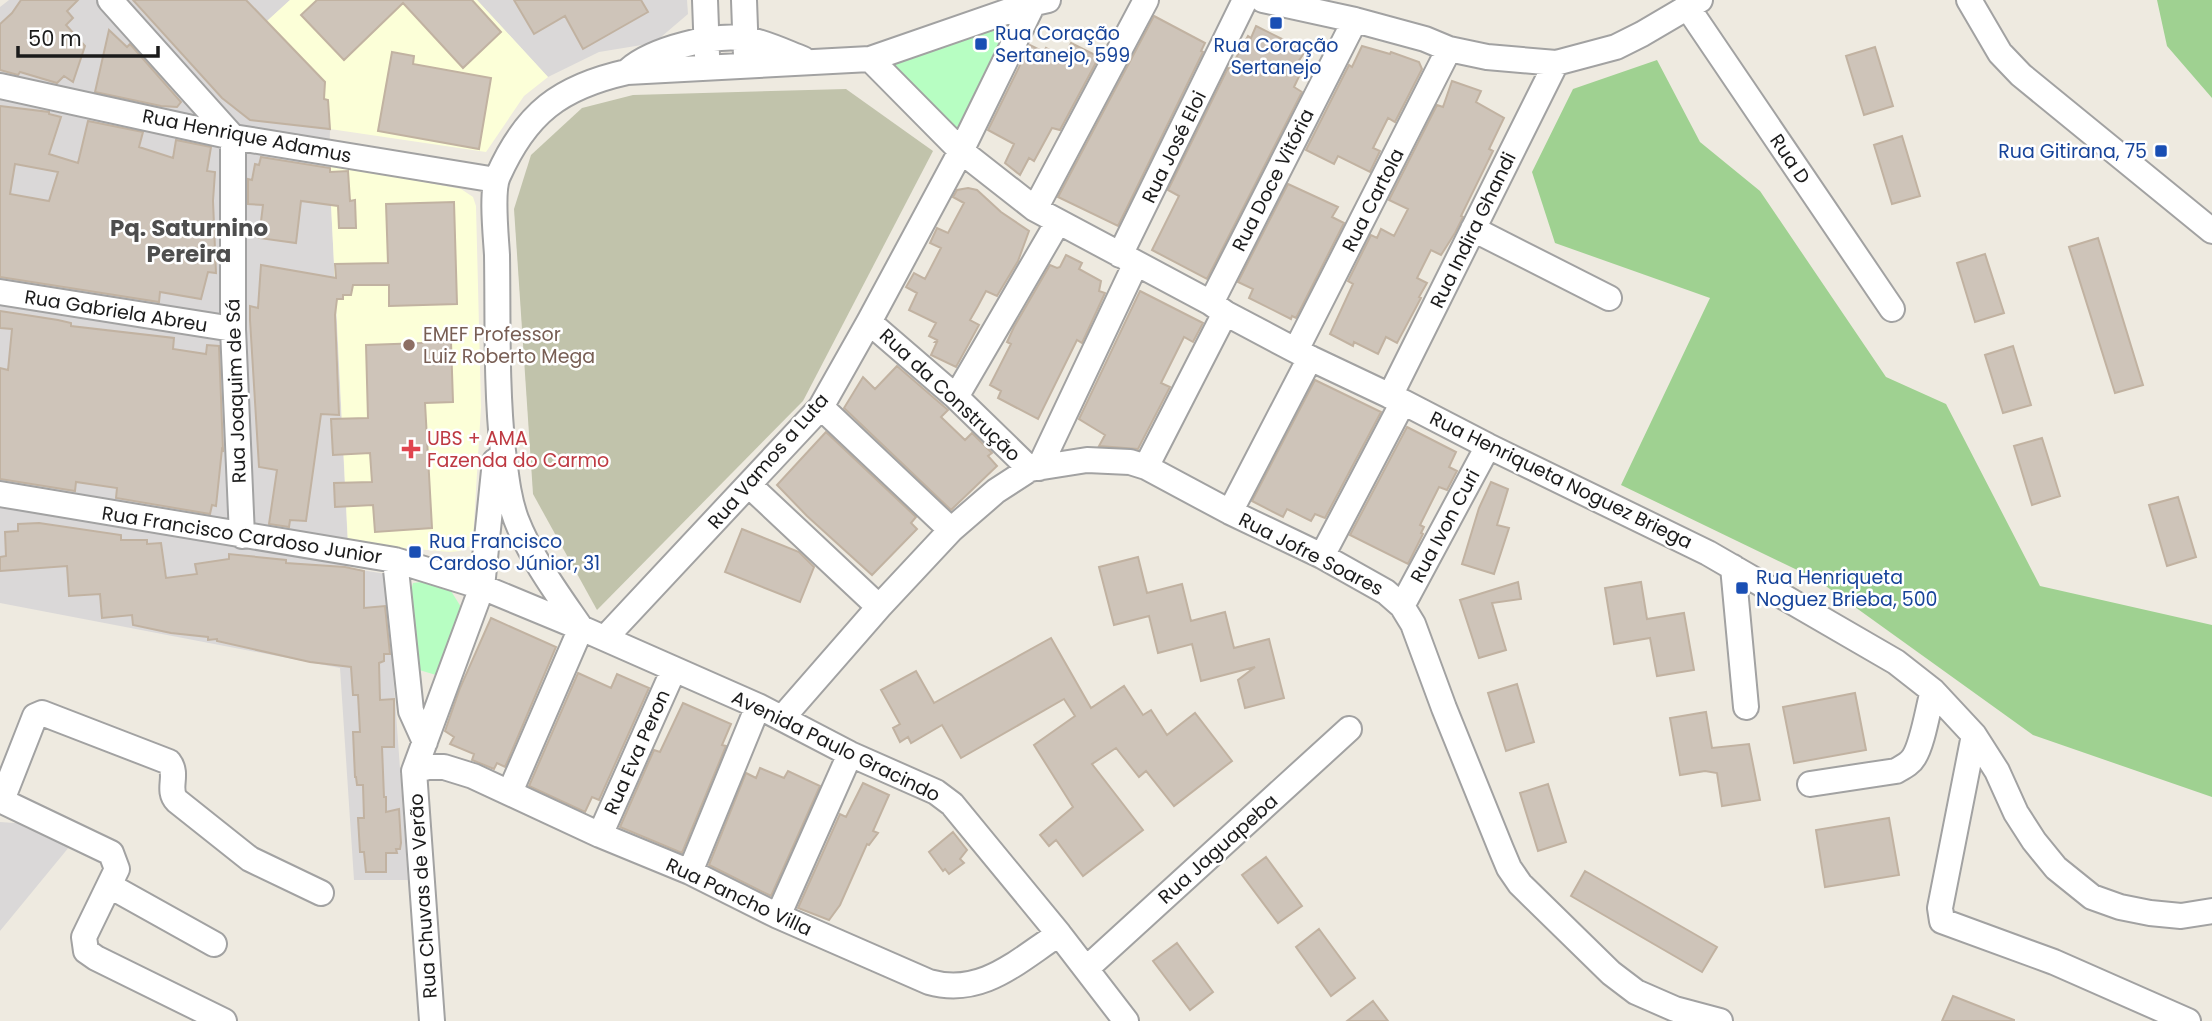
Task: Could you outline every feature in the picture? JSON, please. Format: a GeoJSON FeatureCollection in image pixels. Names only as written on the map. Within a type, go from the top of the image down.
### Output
{"type":"FeatureCollection","features":[{"type":"Feature","properties":{"kind":"street"},"geometry":{"type":"LineString","coordinates":[[110,0],[233,137]]}},
{"type":"Feature","properties":{"kind":"street"},"geometry":{"type":"LineString","coordinates":[[705,0],[708,69]]}},
{"type":"Feature","properties":{"kind":"street"},"geometry":{"type":"LineString","coordinates":[[744,0],[746,67]]}},
{"type":"Feature","properties":{"kind":"street"},"geometry":{"type":"LineString","coordinates":[[1035,209],[1146,0]]}},
{"type":"Feature","properties":{"kind":"street","name":"Rua José Eloi"},"geometry":{"type":"LineString","coordinates":[[1034,468],[1245,0]]}},
{"type":"Feature","properties":{"kind":"street"},"geometry":{"type":"LineString","coordinates":[[1263,0],[1355,20],[1425,39],[1449,49],[1487,57],[1556,64],[1616,47],[1694,4]]}},
{"type":"Feature","properties":{"kind":"street"},"geometry":{"type":"LineString","coordinates":[[1969,0],[2000,53],[2021,75],[2212,231]]}},
{"type":"Feature","properties":{"kind":"street"},"geometry":{"type":"LineString","coordinates":[[510,792],[581,628],[546,577],[525,539],[516,517],[506,476],[500,421],[496,180],[520,135],[550,103],[573,88],[627,72],[817,64],[870,59],[1040,2]]}},
{"type":"Feature","properties":{"kind":"street","name":"Rua Vamos a Luta"},"geometry":{"type":"LineString","coordinates":[[605,638],[821,407],[1040,2]]}},
{"type":"Feature","properties":{"kind":"street","name":"Rua D"},"geometry":{"type":"LineString","coordinates":[[1694,4],[1892,309]]}},
{"type":"Feature","properties":{"kind":"street","name":"Rua Doce Vitória"},"geometry":{"type":"LineString","coordinates":[[1146,467],[1218,308],[1355,20]]}},
{"type":"Feature","properties":{"kind":"street"},"geometry":{"type":"LineString","coordinates":[[627,72],[649,57],[707,39],[746,39],[817,64]]}},
{"type":"Feature","properties":{"kind":"street","name":"Rua Cartola"},"geometry":{"type":"LineString","coordinates":[[1230,512],[1449,49]]}},
{"type":"Feature","properties":{"kind":"street","name":"Rua Henriqueta Noguez Briega"},"geometry":{"type":"LineString","coordinates":[[870,59],[961,151],[1035,209],[1303,354],[1733,567],[1896,662],[1933,691],[1974,735],[1997,771],[2015,813],[2034,841],[2056,868],[2092,897],[2120,907],[2150,913],[2181,916],[2212,911]]}},
{"type":"Feature","properties":{"kind":"street","name":"Rua Indira Ghandi"},"geometry":{"type":"LineString","coordinates":[[1322,556],[1474,229],[1556,64]]}},
{"type":"Feature","properties":{"kind":"street","name":"Rua Henrique Adamus"},"geometry":{"type":"LineString","coordinates":[[0,86],[233,137],[496,180]]}},
{"type":"Feature","properties":{"kind":"street","name":"Rua Joaquim de Sá"},"geometry":{"type":"LineString","coordinates":[[233,137],[233,329],[242,536]]}},
{"type":"Feature","properties":{"kind":"street"},"geometry":{"type":"LineString","coordinates":[[956,397],[1058,222]]}},
{"type":"Feature","properties":{"kind":"street"},"geometry":{"type":"LineString","coordinates":[[1474,229],[1609,298]]}},
{"type":"Feature","properties":{"kind":"street","name":"Rua Gabriela Abreu"},"geometry":{"type":"LineString","coordinates":[[0,292],[233,329]]}},
{"type":"Feature","properties":{"kind":"street","name":"Rua da Construção"},"geometry":{"type":"LineString","coordinates":[[869,322],[1034,468]]}},
{"type":"Feature","properties":{"kind":"street"},"geometry":{"type":"LineString","coordinates":[[821,407],[951,530]]}},
{"type":"Feature","properties":{"kind":"street"},"geometry":{"type":"LineString","coordinates":[[414,771],[482,587],[500,421]]}},
{"type":"Feature","properties":{"kind":"street","name":"Rua Ivon Curi"},"geometry":{"type":"LineString","coordinates":[[1402,606],[1488,446]]}},
{"type":"Feature","properties":{"kind":"street","name":"Rua Jofre Soares"},"geometry":{"type":"LineString","coordinates":[[783,717],[879,607],[951,530],[996,491],[1034,468],[1104,459],[1146,467],[1230,512],[1322,556],[1386,592],[1402,606],[1413,624],[1509,868],[1520,884],[1586,951],[1636,992],[1675,1009],[1720,1021]]}},
{"type":"Feature","properties":{"kind":"street"},"geometry":{"type":"LineString","coordinates":[[749,485],[879,607]]}},
{"type":"Feature","properties":{"kind":"street","name":"Rua Francisco Cardoso Junior"},"geometry":{"type":"LineString","coordinates":[[0,494],[395,560],[482,587]]}},
{"type":"Feature","properties":{"kind":"street"},"geometry":{"type":"LineString","coordinates":[[395,560],[411,711],[425,742]]}},
{"type":"Feature","properties":{"kind":"street"},"geometry":{"type":"LineString","coordinates":[[1733,567],[1745,707]]}},
{"type":"Feature","properties":{"kind":"street","name":"Avenida Paulo Gracindo"},"geometry":{"type":"LineString","coordinates":[[482,587],[783,717],[850,754],[936,792],[951,804],[1059,934],[1126,1021]]}},
{"type":"Feature","properties":{"kind":"street","name":"Rua Eva Peron"},"geometry":{"type":"LineString","coordinates":[[600,835],[674,669]]}},
{"type":"Feature","properties":{"kind":"street"},"geometry":{"type":"LineString","coordinates":[[1810,784],[1896,771],[1906,766],[1913,760],[1917,750],[1933,691]]}},
{"type":"Feature","properties":{"kind":"street"},"geometry":{"type":"LineString","coordinates":[[690,872],[758,706]]}},
{"type":"Feature","properties":{"kind":"street"},"geometry":{"type":"LineString","coordinates":[[224,1021],[86,951],[84,937],[117,869],[111,853],[1,800],[34,716],[42,713],[169,762],[174,771],[172,792],[177,801],[250,859],[321,893]]}},
{"type":"Feature","properties":{"kind":"street","name":"Rua Jaguapeba"},"geometry":{"type":"LineString","coordinates":[[1086,968],[1349,729]]}},
{"type":"Feature","properties":{"kind":"street"},"geometry":{"type":"LineString","coordinates":[[1974,735],[1940,908],[1942,921],[2053,962],[2189,1021]]}},
{"type":"Feature","properties":{"kind":"street"},"geometry":{"type":"LineString","coordinates":[[778,916],[850,754]]}},
{"type":"Feature","properties":{"kind":"street","name":"Rua Pancho Villa"},"geometry":{"type":"LineString","coordinates":[[414,771],[428,767],[444,767],[510,792],[600,835],[690,872],[778,916],[929,982],[947,987],[985,982],[1059,934]]}},
{"type":"Feature","properties":{"kind":"street","name":"Rua Chuvas de Verão"},"geometry":{"type":"LineString","coordinates":[[414,771],[432,1021]]}},
{"type":"Feature","properties":{"kind":"street"},"geometry":{"type":"LineString","coordinates":[[110,886],[214,944]]}},
{"type":"Feature","properties":{"kind":"shaded area"},"geometry":{"type":"Polygon","coordinates":[[[9,0],[290,0],[267,21],[325,82],[330,129],[329,164],[349,568],[386,574],[408,880],[354,880],[340,668],[0,603],[0,7],[9,0]]]}},
{"type":"Feature","properties":{"kind":"shaded area"},"geometry":{"type":"Polygon","coordinates":[[[290,0],[477,0],[548,77],[524,96],[486,152],[330,129],[328,100],[324,99],[325,82],[267,21],[290,0]]]}},
{"type":"Feature","properties":{"kind":"shaded area"},"geometry":{"type":"Polygon","coordinates":[[[477,0],[687,0],[688,14],[654,43],[599,52],[548,77],[477,0]]]}},
{"type":"Feature","properties":{"kind":"shaded area"},"geometry":{"type":"Polygon","coordinates":[[[846,89],[933,151],[803,401],[597,610],[533,494],[514,209],[531,155],[582,108],[633,95],[846,89]]]}},
{"type":"Feature","properties":{"kind":"shaded area","name":"EMEF Professor Luiz Roberto Mega"},"geometry":{"type":"Polygon","coordinates":[[[329,164],[461,189],[473,197],[476,206],[481,407],[473,540],[470,546],[460,551],[348,543],[329,164]]]}},
{"type":"Feature","properties":{"kind":"shaded area"},"geometry":{"type":"Polygon","coordinates":[[[0,822],[29,824],[74,841],[0,931],[0,822]]]}},
{"type":"Feature","properties":{"kind":"green space"},"geometry":{"type":"Polygon","coordinates":[[[2157,0],[2212,0],[2212,98],[2167,46],[2157,0]]]}},
{"type":"Feature","properties":{"kind":"green space"},"geometry":{"type":"Polygon","coordinates":[[[1030,6],[960,148],[875,59],[1030,6]]]}},
{"type":"Feature","properties":{"kind":"green space"},"geometry":{"type":"Polygon","coordinates":[[[1657,60],[1700,142],[1760,191],[1886,377],[1946,404],[2040,586],[2212,625],[2212,797],[2033,735],[1816,579],[1621,485],[1710,298],[1555,243],[1532,172],[1573,89],[1657,60]]]}},
{"type":"Feature","properties":{"kind":"green space"},"geometry":{"type":"Polygon","coordinates":[[[422,582],[451,591],[461,607],[454,636],[436,675],[416,669],[409,599],[413,583],[422,582]]]}},
{"type":"Feature","properties":{"kind":"building"},"geometry":{"type":"Polygon","coordinates":[[[21,0],[78,0],[67,11],[73,18],[66,25],[85,46],[73,82],[64,76],[57,83],[20,72],[18,75],[0,70],[0,24],[21,0]]]}},
{"type":"Feature","properties":{"kind":"building"},"geometry":{"type":"Polygon","coordinates":[[[133,0],[246,0],[325,82],[324,99],[328,100],[330,129],[250,120],[222,98],[133,0]]]}},
{"type":"Feature","properties":{"kind":"building"},"geometry":{"type":"Polygon","coordinates":[[[317,0],[472,0],[501,32],[463,68],[403,3],[344,60],[301,15],[317,0]]]}},
{"type":"Feature","properties":{"kind":"building"},"geometry":{"type":"Polygon","coordinates":[[[514,0],[641,0],[648,12],[583,49],[565,16],[534,34],[514,0]]]}},
{"type":"Feature","properties":{"kind":"building"},"geometry":{"type":"Polygon","coordinates":[[[1154,16],[1205,43],[1118,226],[1058,197],[1154,16]]]}},
{"type":"Feature","properties":{"kind":"building"},"geometry":{"type":"Polygon","coordinates":[[[1256,26],[1304,53],[1298,62],[1305,64],[1294,87],[1302,92],[1207,279],[1152,250],[1179,196],[1168,190],[1228,68],[1230,69],[1248,36],[1251,38],[1256,26]]]}},
{"type":"Feature","properties":{"kind":"building"},"geometry":{"type":"Polygon","coordinates":[[[109,30],[127,47],[130,44],[181,102],[177,107],[95,92],[109,30]]]}},
{"type":"Feature","properties":{"kind":"building"},"geometry":{"type":"Polygon","coordinates":[[[1071,43],[1099,57],[1060,130],[1052,128],[1034,161],[1029,158],[1020,175],[1005,163],[1014,144],[988,130],[1030,45],[1044,52],[1046,48],[1062,57],[1071,43]]]}},
{"type":"Feature","properties":{"kind":"building"},"geometry":{"type":"Polygon","coordinates":[[[1362,46],[1419,62],[1422,69],[1395,122],[1388,118],[1373,148],[1380,151],[1370,172],[1338,156],[1334,164],[1306,150],[1349,65],[1352,67],[1362,46]]]}},
{"type":"Feature","properties":{"kind":"building"},"geometry":{"type":"Polygon","coordinates":[[[1875,47],[1893,106],[1864,115],[1846,56],[1875,47]]]}},
{"type":"Feature","properties":{"kind":"building"},"geometry":{"type":"Polygon","coordinates":[[[392,52],[414,56],[413,64],[491,78],[479,149],[378,131],[392,52]]]}},
{"type":"Feature","properties":{"kind":"building"},"geometry":{"type":"Polygon","coordinates":[[[1452,81],[1481,91],[1476,102],[1504,118],[1489,149],[1493,151],[1455,233],[1441,255],[1431,250],[1417,278],[1427,283],[1397,343],[1386,337],[1378,354],[1354,342],[1353,346],[1330,334],[1353,284],[1348,281],[1371,235],[1377,238],[1381,229],[1394,236],[1408,209],[1389,200],[1437,105],[1443,107],[1452,81]]]}},
{"type":"Feature","properties":{"kind":"building"},"geometry":{"type":"Polygon","coordinates":[[[0,106],[49,112],[61,117],[49,154],[78,163],[88,121],[143,132],[139,147],[173,158],[176,140],[211,147],[207,171],[215,172],[213,201],[216,273],[208,272],[201,299],[160,292],[159,302],[0,277],[0,106]],[[15,164],[10,194],[49,201],[58,172],[15,164]]]}},
{"type":"Feature","properties":{"kind":"building"},"geometry":{"type":"Polygon","coordinates":[[[1902,136],[1920,196],[1892,204],[1874,145],[1902,136]]]}},
{"type":"Feature","properties":{"kind":"building"},"geometry":{"type":"Polygon","coordinates":[[[261,157],[330,168],[330,172],[348,171],[350,201],[355,200],[356,228],[339,228],[338,206],[301,201],[296,243],[259,238],[263,205],[248,204],[248,179],[252,180],[255,164],[259,165],[261,157]]]}},
{"type":"Feature","properties":{"kind":"building"},"geometry":{"type":"Polygon","coordinates":[[[1288,184],[1338,207],[1332,217],[1344,223],[1296,318],[1292,316],[1291,319],[1249,298],[1253,289],[1238,282],[1288,184]]]}},
{"type":"Feature","properties":{"kind":"building"},"geometry":{"type":"Polygon","coordinates":[[[957,190],[977,190],[1001,212],[1029,231],[1018,261],[997,296],[986,291],[970,320],[979,325],[956,367],[931,355],[937,340],[929,336],[936,323],[909,310],[917,293],[906,287],[914,273],[925,279],[941,248],[930,243],[937,228],[948,233],[964,203],[953,197],[957,190]]]}},
{"type":"Feature","properties":{"kind":"building"},"geometry":{"type":"Polygon","coordinates":[[[454,202],[457,304],[389,306],[389,285],[353,285],[351,295],[343,295],[343,299],[337,299],[335,315],[339,415],[321,414],[306,521],[290,520],[289,527],[269,524],[277,470],[259,467],[250,320],[250,306],[258,308],[261,265],[336,278],[335,264],[388,263],[386,204],[454,202]]]}},
{"type":"Feature","properties":{"kind":"building"},"geometry":{"type":"Polygon","coordinates":[[[2098,238],[2143,385],[2115,393],[2069,247],[2098,238]]]}},
{"type":"Feature","properties":{"kind":"building"},"geometry":{"type":"Polygon","coordinates":[[[1985,254],[2004,313],[1975,322],[1957,263],[1985,254]]]}},
{"type":"Feature","properties":{"kind":"building"},"geometry":{"type":"Polygon","coordinates":[[[1066,255],[1082,263],[1079,269],[1101,281],[1099,291],[1105,293],[1082,343],[1077,340],[1038,419],[998,398],[1001,391],[990,385],[1011,344],[1007,342],[1014,327],[1050,265],[1060,267],[1066,255]]]}},
{"type":"Feature","properties":{"kind":"building"},"geometry":{"type":"Polygon","coordinates":[[[1140,291],[1203,323],[1193,342],[1184,337],[1161,383],[1170,387],[1138,449],[1099,446],[1105,435],[1079,419],[1140,291]]]}},
{"type":"Feature","properties":{"kind":"building"},"geometry":{"type":"Polygon","coordinates":[[[0,311],[58,320],[71,323],[71,326],[174,338],[173,349],[206,354],[207,345],[219,346],[223,450],[216,506],[212,505],[210,514],[116,498],[117,488],[76,482],[75,491],[0,479],[0,368],[8,370],[12,329],[0,328],[0,311]]]}},
{"type":"Feature","properties":{"kind":"building"},"geometry":{"type":"Polygon","coordinates":[[[451,342],[453,402],[425,403],[432,528],[375,532],[373,505],[335,507],[334,483],[372,482],[370,453],[333,455],[331,419],[368,418],[366,345],[451,342]]]}},
{"type":"Feature","properties":{"kind":"building"},"geometry":{"type":"Polygon","coordinates":[[[2013,346],[2031,405],[2003,413],[1985,355],[2013,346]]]}},
{"type":"Feature","properties":{"kind":"building"},"geometry":{"type":"Polygon","coordinates":[[[897,366],[948,410],[941,417],[965,440],[972,433],[992,453],[988,456],[997,466],[951,510],[844,408],[863,377],[875,389],[897,366]]]}},
{"type":"Feature","properties":{"kind":"building"},"geometry":{"type":"Polygon","coordinates":[[[1315,380],[1381,412],[1325,518],[1315,514],[1311,521],[1287,509],[1283,517],[1252,501],[1315,380]]]}},
{"type":"Feature","properties":{"kind":"building"},"geometry":{"type":"Polygon","coordinates":[[[1407,427],[1456,452],[1449,467],[1457,471],[1447,490],[1439,487],[1420,525],[1424,527],[1421,533],[1423,534],[1408,564],[1350,535],[1407,427]]]}},
{"type":"Feature","properties":{"kind":"building"},"geometry":{"type":"Polygon","coordinates":[[[826,432],[916,517],[911,523],[917,529],[872,575],[777,485],[826,432]]]}},
{"type":"Feature","properties":{"kind":"building"},"geometry":{"type":"Polygon","coordinates":[[[2042,438],[2060,496],[2032,505],[2014,446],[2042,438]]]}},
{"type":"Feature","properties":{"kind":"building"},"geometry":{"type":"Polygon","coordinates":[[[1491,482],[1508,489],[1497,525],[1509,528],[1494,574],[1462,564],[1479,508],[1491,482]]]}},
{"type":"Feature","properties":{"kind":"building"},"geometry":{"type":"Polygon","coordinates":[[[2178,497],[2196,557],[2167,566],[2149,505],[2178,497]]]}},
{"type":"Feature","properties":{"kind":"building"},"geometry":{"type":"Polygon","coordinates":[[[39,523],[121,535],[121,540],[161,543],[166,578],[197,574],[195,564],[229,559],[229,554],[364,571],[364,608],[385,606],[390,654],[384,654],[384,661],[379,663],[380,700],[394,699],[394,747],[382,747],[384,797],[386,812],[399,809],[401,843],[400,849],[396,849],[397,853],[386,853],[386,872],[366,872],[364,852],[360,852],[358,818],[364,818],[363,785],[357,785],[355,777],[353,732],[360,732],[358,695],[353,695],[351,667],[310,662],[217,639],[208,640],[208,637],[133,625],[132,615],[102,618],[100,594],[69,596],[67,566],[0,571],[0,557],[6,556],[5,532],[18,531],[18,524],[39,523]]]}},
{"type":"Feature","properties":{"kind":"building"},"geometry":{"type":"Polygon","coordinates":[[[742,529],[799,552],[814,567],[800,602],[725,572],[742,529]]]}},
{"type":"Feature","properties":{"kind":"building"},"geometry":{"type":"Polygon","coordinates":[[[1138,557],[1147,593],[1182,584],[1191,621],[1225,612],[1234,648],[1269,639],[1284,698],[1245,708],[1238,680],[1255,667],[1201,681],[1192,644],[1158,653],[1149,616],[1114,625],[1099,567],[1138,557]]]}},
{"type":"Feature","properties":{"kind":"building"},"geometry":{"type":"Polygon","coordinates":[[[1518,582],[1521,599],[1492,603],[1506,650],[1479,658],[1460,600],[1518,582]]]}},
{"type":"Feature","properties":{"kind":"building"},"geometry":{"type":"Polygon","coordinates":[[[1641,582],[1647,619],[1684,613],[1694,670],[1657,676],[1650,638],[1614,644],[1605,588],[1641,582]]]}},
{"type":"Feature","properties":{"kind":"building"},"geometry":{"type":"Polygon","coordinates":[[[491,618],[556,647],[505,767],[497,763],[494,769],[472,760],[474,754],[450,744],[454,737],[445,731],[460,688],[491,618]]]}},
{"type":"Feature","properties":{"kind":"building"},"geometry":{"type":"Polygon","coordinates":[[[1051,638],[1091,708],[1124,686],[1143,715],[1151,710],[1167,735],[1195,713],[1232,761],[1174,806],[1146,771],[1139,777],[1116,748],[1092,764],[1143,830],[1083,876],[1056,840],[1049,846],[1040,835],[1073,807],[1034,745],[1075,716],[1064,699],[961,758],[942,725],[911,743],[908,737],[900,742],[893,728],[900,724],[881,690],[916,671],[934,703],[1051,638]]]}},
{"type":"Feature","properties":{"kind":"building"},"geometry":{"type":"Polygon","coordinates":[[[578,673],[611,688],[617,674],[649,688],[599,800],[592,797],[585,812],[529,786],[578,673]]]}},
{"type":"Feature","properties":{"kind":"building"},"geometry":{"type":"Polygon","coordinates":[[[1517,684],[1534,742],[1506,751],[1488,693],[1517,684]]]}},
{"type":"Feature","properties":{"kind":"building"},"geometry":{"type":"Polygon","coordinates":[[[1855,693],[1866,750],[1794,763],[1783,707],[1855,693]]]}},
{"type":"Feature","properties":{"kind":"building"},"geometry":{"type":"Polygon","coordinates":[[[683,703],[731,724],[722,745],[726,746],[682,853],[620,827],[654,750],[660,752],[683,703]]]}},
{"type":"Feature","properties":{"kind":"building"},"geometry":{"type":"Polygon","coordinates":[[[1706,712],[1712,748],[1749,744],[1760,800],[1722,806],[1717,773],[1705,771],[1680,775],[1670,718],[1706,712]]]}},
{"type":"Feature","properties":{"kind":"building"},"geometry":{"type":"Polygon","coordinates":[[[760,768],[784,778],[788,771],[820,786],[771,896],[709,865],[746,773],[756,778],[760,768]]]}},
{"type":"Feature","properties":{"kind":"building"},"geometry":{"type":"Polygon","coordinates":[[[863,783],[889,795],[873,831],[878,833],[869,845],[867,844],[840,905],[829,920],[798,908],[840,814],[846,817],[863,783]]]}},
{"type":"Feature","properties":{"kind":"building"},"geometry":{"type":"Polygon","coordinates":[[[1548,784],[1566,842],[1538,851],[1520,793],[1548,784]]]}},
{"type":"Feature","properties":{"kind":"building"},"geometry":{"type":"Polygon","coordinates":[[[1889,818],[1899,875],[1825,887],[1816,830],[1889,818]]]}},
{"type":"Feature","properties":{"kind":"building"},"geometry":{"type":"Polygon","coordinates":[[[953,832],[967,850],[960,859],[964,863],[949,874],[945,869],[943,871],[929,852],[953,832]]]}},
{"type":"Feature","properties":{"kind":"building"},"geometry":{"type":"Polygon","coordinates":[[[1266,857],[1302,906],[1278,923],[1242,875],[1266,857]]]}},
{"type":"Feature","properties":{"kind":"building"},"geometry":{"type":"Polygon","coordinates":[[[1585,871],[1717,947],[1702,972],[1571,896],[1585,871]]]}},
{"type":"Feature","properties":{"kind":"building"},"geometry":{"type":"Polygon","coordinates":[[[1319,929],[1355,978],[1331,996],[1296,947],[1319,929]]]}},
{"type":"Feature","properties":{"kind":"building"},"geometry":{"type":"Polygon","coordinates":[[[1177,943],[1213,992],[1190,1010],[1153,961],[1177,943]]]}},
{"type":"Feature","properties":{"kind":"building"},"geometry":{"type":"Polygon","coordinates":[[[1953,996],[2014,1020],[2014,1021],[1942,1021],[1953,996]]]}},
{"type":"Feature","properties":{"kind":"building"},"geometry":{"type":"Polygon","coordinates":[[[1373,1001],[1388,1021],[1347,1021],[1373,1001]]]}},
{"type":"Feature","properties":{"kind":"place","name":"Rua Coração Sertanejo"},"geometry":{"type":"Point","coordinates":[1276,23]}},
{"type":"Feature","properties":{"kind":"place","name":"Rua Coração Sertanejo, 599"},"geometry":{"type":"Point","coordinates":[981,44]}},
{"type":"Feature","properties":{"kind":"place","name":"Rua Gitirana, 75"},"geometry":{"type":"Point","coordinates":[2161,151]}},
{"type":"Feature","properties":{"kind":"place","name":"EMEF Professor Luiz Roberto Mega"},"geometry":{"type":"Point","coordinates":[409,345]}},
{"type":"Feature","properties":{"kind":"place","name":"UBS + AMA Fazenda do Carmo"},"geometry":{"type":"Point","coordinates":[411,449]}},
{"type":"Feature","properties":{"kind":"place","name":"Rua Francisco Cardoso Júnior, 31"},"geometry":{"type":"Point","coordinates":[415,552]}},
{"type":"Feature","properties":{"kind":"place","name":"Rua Henriqueta Noguez Brieba, 500"},"geometry":{"type":"Point","coordinates":[1742,588]}},
{"type":"Feature","properties":{"kind":"district","name":"Pq. Saturnino Pereira"},"geometry":{"type":"Point","coordinates":[189,241]}}]}
